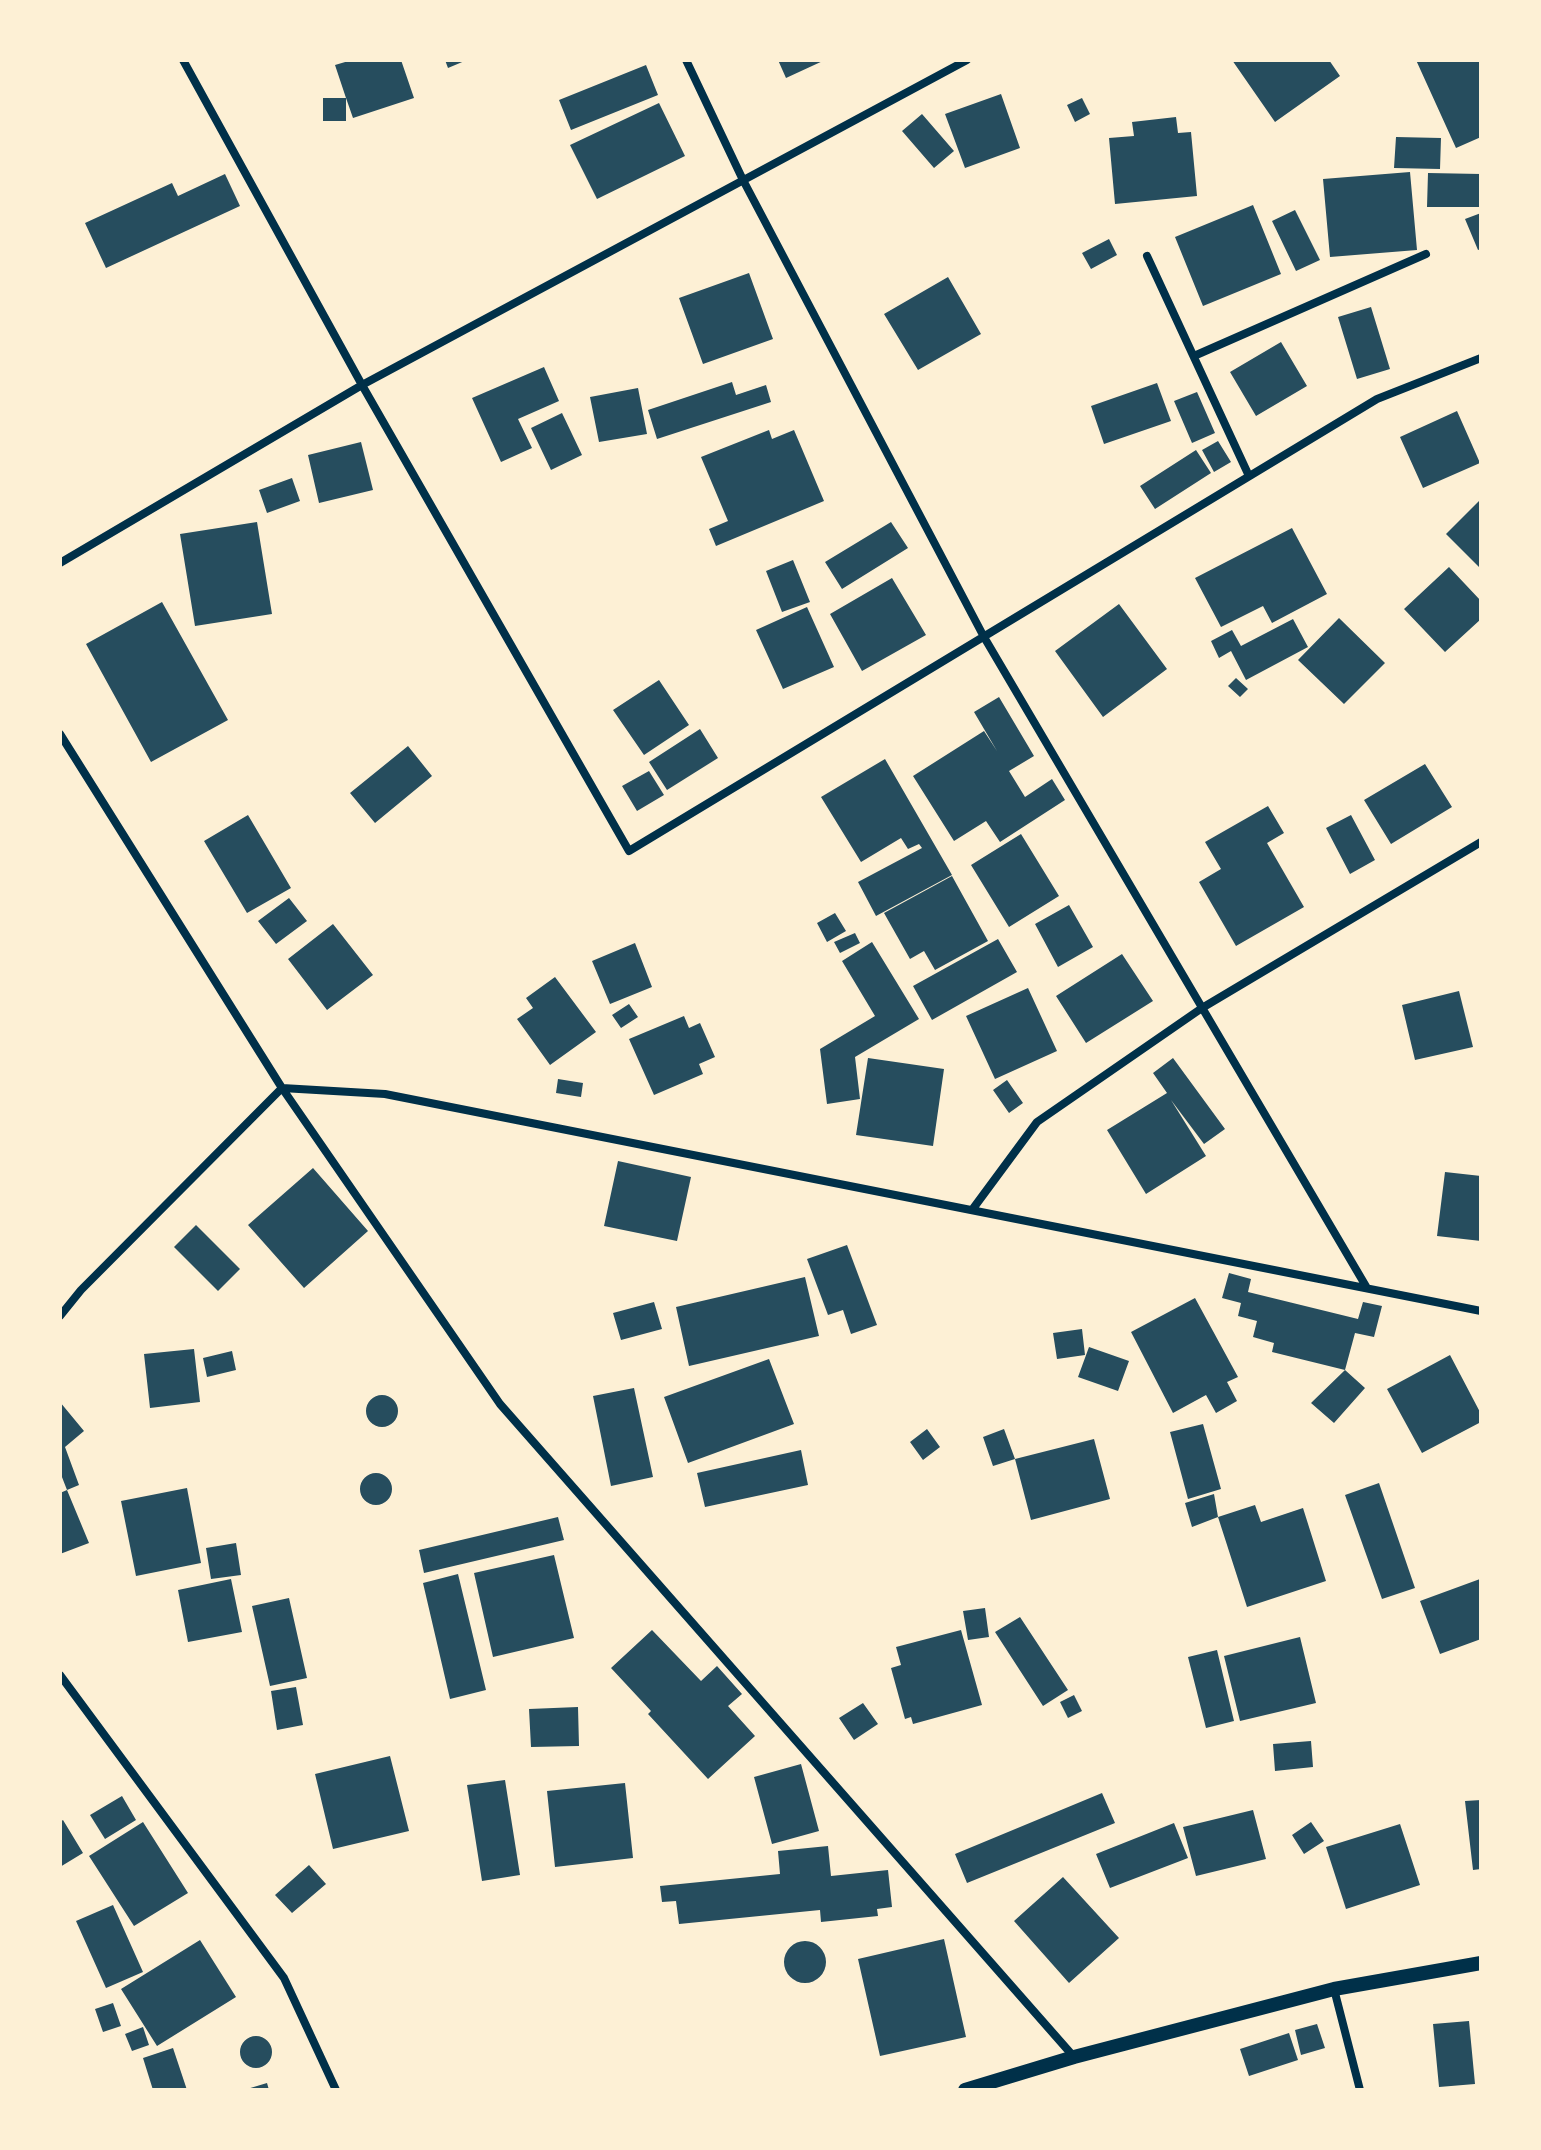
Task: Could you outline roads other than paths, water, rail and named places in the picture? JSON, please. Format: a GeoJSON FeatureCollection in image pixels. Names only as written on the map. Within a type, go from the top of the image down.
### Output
{"type":"FeatureCollection","features":[{"type":"Feature","properties":{"kind":"street"},"geometry":{"type":"LineString","coordinates":[[183,60],[362,385],[629,851],[1377,399],[1481,358]]}},
{"type":"Feature","properties":{"kind":"street"},"geometry":{"type":"LineString","coordinates":[[686,60],[743,180],[984,637],[1367,1288]]}},
{"type":"Feature","properties":{"kind":"street"},"geometry":{"type":"LineString","coordinates":[[60,563],[362,385],[967,60]]}},
{"type":"Feature","properties":{"kind":"street"},"geometry":{"type":"LineString","coordinates":[[1194,356],[1426,254]]}},
{"type":"Feature","properties":{"kind":"street"},"geometry":{"type":"LineString","coordinates":[[1147,256],[1249,476]]}},
{"type":"Feature","properties":{"kind":"street"},"geometry":{"type":"LineString","coordinates":[[60,734],[282,1088],[500,1404],[1074,2057]]}},
{"type":"Feature","properties":{"kind":"street"},"geometry":{"type":"LineString","coordinates":[[972,1210],[1037,1122],[1202,1008],[1481,842]]}},
{"type":"Feature","properties":{"kind":"street"},"geometry":{"type":"LineString","coordinates":[[60,1316],[81,1290],[282,1088],[385,1094],[1481,1311]]}},
{"type":"Feature","properties":{"kind":"street"},"geometry":{"type":"LineString","coordinates":[[60,1675],[284,1978],[336,2090]]}},
{"type":"Feature","properties":{"kind":"street"},"geometry":{"type":"LineString","coordinates":[[965,2090],[1074,2057],[1334,1989],[1481,1963]]}},
{"type":"Feature","properties":{"kind":"street"},"geometry":{"type":"LineString","coordinates":[[1334,1989],[1360,2090]]}}]}
